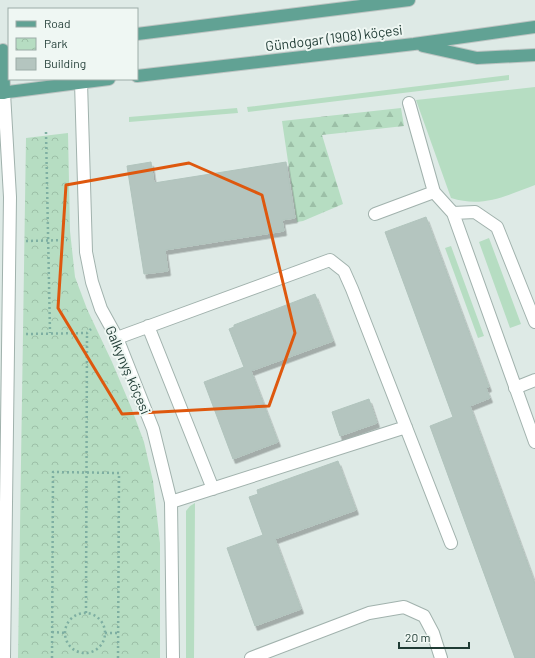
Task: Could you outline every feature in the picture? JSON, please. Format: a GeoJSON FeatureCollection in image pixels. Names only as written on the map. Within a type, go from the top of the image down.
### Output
{"type":"FeatureCollection","features":[{"type":"Feature","properties":{"kind":"main road","name":"Gündogar (1908) köçesi"},"geometry":{"type":"LineString","coordinates":[[138,34],[408,0]]}},
{"type":"Feature","properties":{"kind":"main road","name":"Gündogar (1908) köçesi"},"geometry":{"type":"LineString","coordinates":[[138,76],[414,44],[535,27]]}},
{"type":"Feature","properties":{"kind":"main road"},"geometry":{"type":"LineString","coordinates":[[414,44],[477,58],[535,55]]}},
{"type":"Feature","properties":{"kind":"main road"},"geometry":{"type":"LineString","coordinates":[[4,50],[2,93],[100,80]]}},
{"type":"Feature","properties":{"kind":"street","name":"Galkynyş köçesi"},"geometry":{"type":"LineString","coordinates":[[82,82],[86,252],[92,282],[101,309],[117,338],[153,429],[171,502],[173,658]]}},
{"type":"Feature","properties":{"kind":"street"},"geometry":{"type":"LineString","coordinates":[[2,93],[5,219],[3,656]]}},
{"type":"Feature","properties":{"kind":"street"},"geometry":{"type":"LineString","coordinates":[[408,103],[434,192],[454,213],[535,442]]}},
{"type":"Feature","properties":{"kind":"street"},"geometry":{"type":"LineString","coordinates":[[375,214],[434,192]]}},
{"type":"Feature","properties":{"kind":"street"},"geometry":{"type":"LineString","coordinates":[[454,213],[475,212],[497,227],[535,322]]}},
{"type":"Feature","properties":{"kind":"street"},"geometry":{"type":"LineString","coordinates":[[117,338],[330,260],[344,271],[347,277],[451,543]]}},
{"type":"Feature","properties":{"kind":"street"},"geometry":{"type":"LineString","coordinates":[[148,326],[213,489]]}},
{"type":"Feature","properties":{"kind":"street"},"geometry":{"type":"LineString","coordinates":[[515,388],[535,380]]}},
{"type":"Feature","properties":{"kind":"street"},"geometry":{"type":"LineString","coordinates":[[171,502],[406,427]]}},
{"type":"Feature","properties":{"kind":"street"},"geometry":{"type":"LineString","coordinates":[[251,658],[369,613],[404,607],[424,616],[433,633],[441,658]]}},
{"type":"Feature","properties":{"kind":"path"},"geometry":{"type":"LineString","coordinates":[[46,132],[50,333]]}},
{"type":"Feature","properties":{"kind":"path"},"geometry":{"type":"LineString","coordinates":[[25,241],[71,240]]}},
{"type":"Feature","properties":{"kind":"path"},"geometry":{"type":"LineString","coordinates":[[24,334],[87,333],[95,326]]}},
{"type":"Feature","properties":{"kind":"path"},"geometry":{"type":"LineString","coordinates":[[86,613],[87,333]]}},
{"type":"Feature","properties":{"kind":"path"},"geometry":{"type":"LineString","coordinates":[[52,658],[53,472],[119,473],[118,658]]}},
{"type":"Feature","properties":{"kind":"path"},"geometry":{"type":"LineString","coordinates":[[86,613],[94,615],[101,620],[105,628],[105,633],[101,645],[94,651],[85,653],[76,650],[70,645],[66,628],[70,620],[77,615],[86,613]]}},
{"type":"Feature","properties":{"kind":"path"},"geometry":{"type":"LineString","coordinates":[[52,632],[66,632]]}},
{"type":"Feature","properties":{"kind":"path"},"geometry":{"type":"LineString","coordinates":[[105,633],[118,633]]}},
{"type":"Feature","properties":{"kind":"path"},"geometry":{"type":"LineString","coordinates":[[85,653],[85,658]]}},
{"type":"Feature","properties":{"kind":"highlighted area"},"geometry":{"type":"Polygon","coordinates":[[[189,163],[262,195],[295,333],[269,406],[122,414],[58,308],[66,185],[189,163]]]}},
{"type":"Feature","properties":{"kind":"green space"},"geometry":{"type":"Polygon","coordinates":[[[509,75],[509,80],[248,112],[247,107],[509,75]]]}},
{"type":"Feature","properties":{"kind":"green space"},"geometry":{"type":"Polygon","coordinates":[[[535,87],[535,185],[504,197],[484,201],[473,202],[451,198],[416,100],[535,87]]]}},
{"type":"Feature","properties":{"kind":"green space"},"geometry":{"type":"Polygon","coordinates":[[[237,108],[238,113],[129,122],[129,117],[237,108]]]}},
{"type":"Feature","properties":{"kind":"green space"},"geometry":{"type":"Polygon","coordinates":[[[401,108],[404,126],[322,135],[343,204],[303,221],[297,222],[282,121],[401,108]]]}},
{"type":"Feature","properties":{"kind":"green space"},"geometry":{"type":"Polygon","coordinates":[[[68,133],[70,231],[75,277],[87,309],[131,407],[144,442],[153,481],[160,543],[160,658],[18,658],[26,138],[68,133]]]}},
{"type":"Feature","properties":{"kind":"green space"},"geometry":{"type":"Polygon","coordinates":[[[489,238],[521,324],[510,328],[479,242],[489,238]]]}},
{"type":"Feature","properties":{"kind":"green space"},"geometry":{"type":"Polygon","coordinates":[[[451,246],[484,336],[478,338],[445,248],[451,246]]]}},
{"type":"Feature","properties":{"kind":"green space"},"geometry":{"type":"Polygon","coordinates":[[[195,503],[194,658],[186,658],[186,511],[195,503]]]}},
{"type":"Feature","properties":{"kind":"building"},"geometry":{"type":"Polygon","coordinates":[[[151,162],[154,183],[286,162],[295,218],[282,220],[284,231],[165,250],[168,271],[144,274],[127,166],[151,162]]]}},
{"type":"Feature","properties":{"kind":"building"},"geometry":{"type":"Polygon","coordinates":[[[426,217],[489,387],[486,388],[490,398],[470,406],[535,584],[535,658],[515,658],[430,426],[453,417],[385,232],[426,217]]]}},
{"type":"Feature","properties":{"kind":"building"},"geometry":{"type":"Polygon","coordinates":[[[315,294],[333,341],[251,371],[278,442],[233,459],[204,382],[244,367],[229,329],[234,327],[234,325],[315,294]]]}},
{"type":"Feature","properties":{"kind":"building"},"geometry":{"type":"Polygon","coordinates":[[[369,399],[377,423],[340,436],[332,412],[369,399]]]}},
{"type":"Feature","properties":{"kind":"building"},"geometry":{"type":"Polygon","coordinates":[[[338,461],[356,510],[275,539],[301,609],[255,626],[227,548],[263,535],[249,497],[258,494],[257,490],[338,461]]]}}]}
